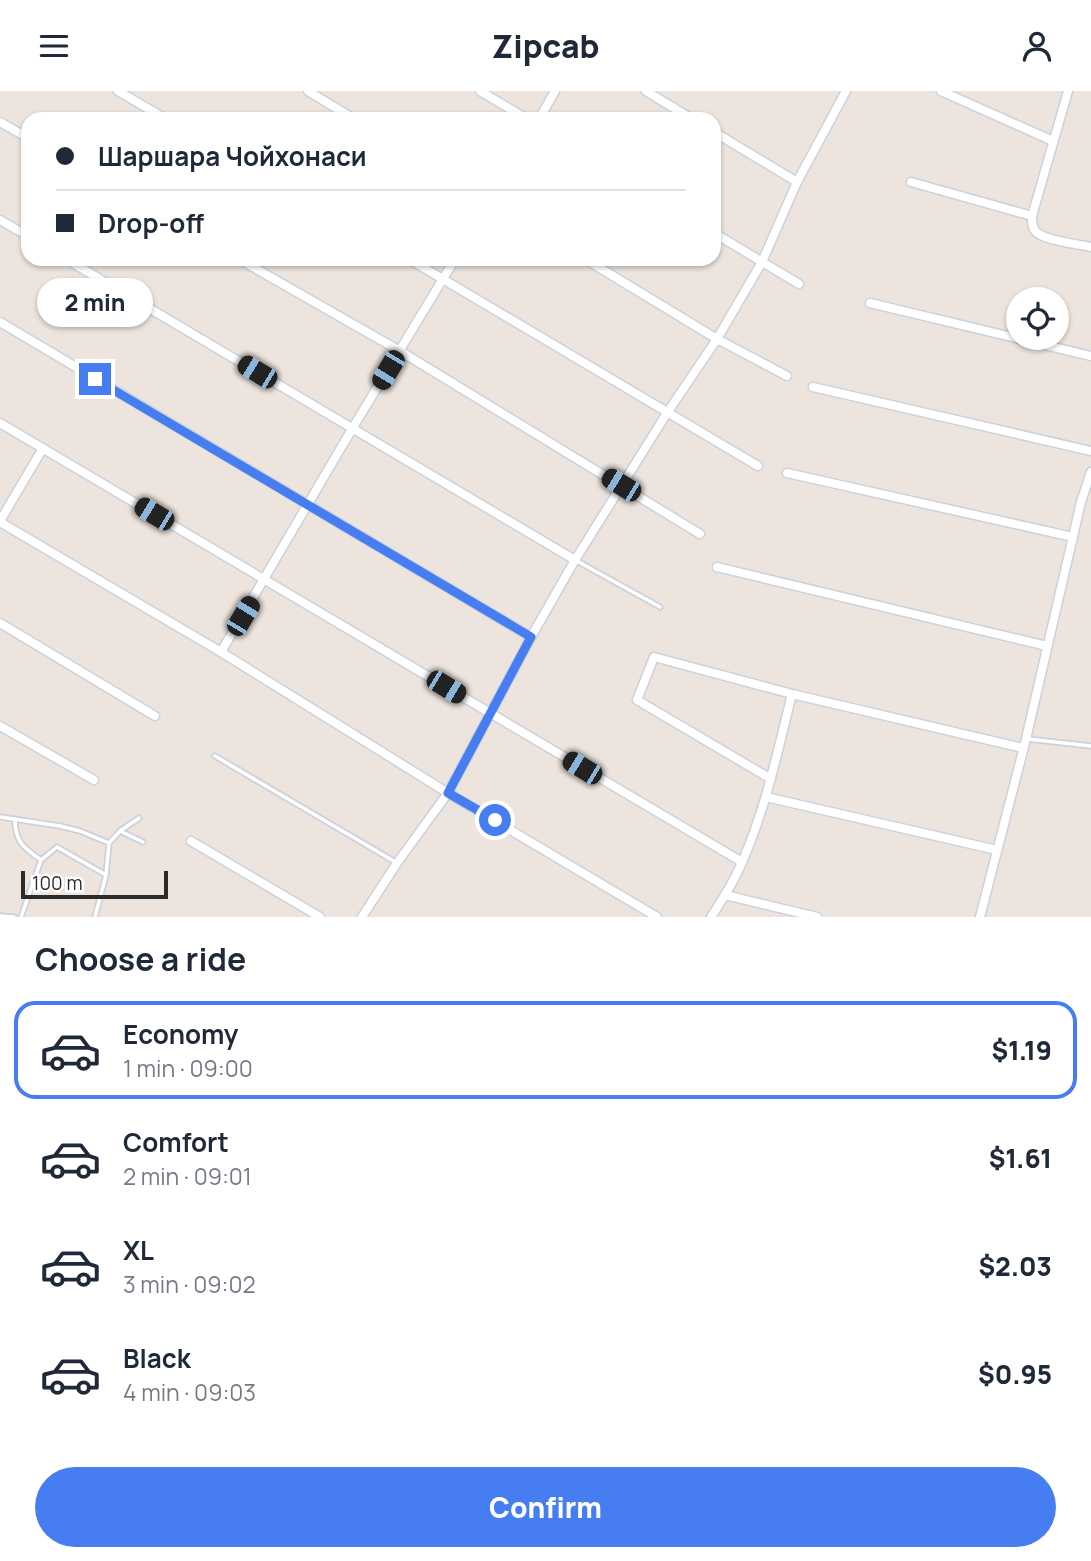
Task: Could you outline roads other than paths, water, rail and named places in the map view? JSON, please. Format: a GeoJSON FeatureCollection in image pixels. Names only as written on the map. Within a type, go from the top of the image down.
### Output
{"type":"FeatureCollection","features":[{"type":"Feature","properties":{"kind":"street"},"geometry":{"type":"LineString","coordinates":[[118,91],[154,112]]}},
{"type":"Feature","properties":{"kind":"street"},"geometry":{"type":"LineString","coordinates":[[308,91],[342,112]]}},
{"type":"Feature","properties":{"kind":"street"},"geometry":{"type":"LineString","coordinates":[[480,91],[515,112]]}},
{"type":"Feature","properties":{"kind":"street"},"geometry":{"type":"LineString","coordinates":[[542,112],[555,91]]}},
{"type":"Feature","properties":{"kind":"street"},"geometry":{"type":"LineString","coordinates":[[646,91],[680,112]]}},
{"type":"Feature","properties":{"kind":"street"},"geometry":{"type":"LineString","coordinates":[[362,917],[448,793],[575,560],[717,339],[762,263],[797,182],[846,91]]}},
{"type":"Feature","properties":{"kind":"street"},"geometry":{"type":"LineString","coordinates":[[941,91],[1053,141]]}},
{"type":"Feature","properties":{"kind":"street"},"geometry":{"type":"LineString","coordinates":[[1068,91],[1032,216],[1034,230],[1039,234],[1091,247]]}},
{"type":"Feature","properties":{"kind":"street"},"geometry":{"type":"LineString","coordinates":[[0,122],[21,134]]}},
{"type":"Feature","properties":{"kind":"street"},"geometry":{"type":"LineString","coordinates":[[721,136],[797,182]]}},
{"type":"Feature","properties":{"kind":"street"},"geometry":{"type":"LineString","coordinates":[[911,182],[1032,216]]}},
{"type":"Feature","properties":{"kind":"street"},"geometry":{"type":"LineString","coordinates":[[0,220],[21,232]]}},
{"type":"Feature","properties":{"kind":"street"},"geometry":{"type":"LineString","coordinates":[[721,237],[799,284]]}},
{"type":"Feature","properties":{"kind":"street"},"geometry":{"type":"LineString","coordinates":[[78,266],[575,560]]}},
{"type":"Feature","properties":{"kind":"street"},"geometry":{"type":"LineString","coordinates":[[251,266],[400,351],[699,534]]}},
{"type":"Feature","properties":{"kind":"street"},"geometry":{"type":"LineString","coordinates":[[420,266],[758,466]]}},
{"type":"Feature","properties":{"kind":"street"},"geometry":{"type":"LineString","coordinates":[[221,652],[451,266]]}},
{"type":"Feature","properties":{"kind":"street"},"geometry":{"type":"LineString","coordinates":[[597,266],[717,339],[786,376]]}},
{"type":"Feature","properties":{"kind":"street"},"geometry":{"type":"LineString","coordinates":[[870,303],[1091,356]]}},
{"type":"Feature","properties":{"kind":"street"},"geometry":{"type":"LineString","coordinates":[[0,322],[531,637]]}},
{"type":"Feature","properties":{"kind":"street"},"geometry":{"type":"LineString","coordinates":[[813,387],[1091,451]]}},
{"type":"Feature","properties":{"kind":"street"},"geometry":{"type":"LineString","coordinates":[[0,423],[742,862]]}},
{"type":"Feature","properties":{"kind":"street"},"geometry":{"type":"LineString","coordinates":[[43,448],[0,522],[221,652],[448,793],[657,917]]}},
{"type":"Feature","properties":{"kind":"street"},"geometry":{"type":"LineString","coordinates":[[979,917],[1025,744],[1081,502],[1091,472]]}},
{"type":"Feature","properties":{"kind":"street"},"geometry":{"type":"LineString","coordinates":[[788,473],[1073,537]]}},
{"type":"Feature","properties":{"kind":"street"},"geometry":{"type":"LineString","coordinates":[[717,567],[1047,646]]}},
{"type":"Feature","properties":{"kind":"street"},"geometry":{"type":"LineString","coordinates":[[0,623],[155,716]]}},
{"type":"Feature","properties":{"kind":"street"},"geometry":{"type":"LineString","coordinates":[[771,779],[636,700],[654,657],[792,694],[1025,744]]}},
{"type":"Feature","properties":{"kind":"street"},"geometry":{"type":"LineString","coordinates":[[711,917],[742,862],[759,821],[792,694]]}},
{"type":"Feature","properties":{"kind":"street"},"geometry":{"type":"LineString","coordinates":[[0,726],[94,780]]}},
{"type":"Feature","properties":{"kind":"street"},"geometry":{"type":"LineString","coordinates":[[766,797],[997,850]]}},
{"type":"Feature","properties":{"kind":"street"},"geometry":{"type":"LineString","coordinates":[[191,841],[320,917]]}},
{"type":"Feature","properties":{"kind":"street"},"geometry":{"type":"LineString","coordinates":[[725,895],[817,917]]}},
{"type":"Feature","properties":{"kind":"lane"},"geometry":{"type":"LineString","coordinates":[[575,560],[660,607]]}},
{"type":"Feature","properties":{"kind":"lane"},"geometry":{"type":"LineString","coordinates":[[1025,744],[1091,746]]}},
{"type":"Feature","properties":{"kind":"lane"},"geometry":{"type":"LineString","coordinates":[[215,756],[397,863]]}},
{"type":"Feature","properties":{"kind":"lane"},"geometry":{"type":"LineString","coordinates":[[0,817],[60,826],[109,843]]}},
{"type":"Feature","properties":{"kind":"lane"},"geometry":{"type":"LineString","coordinates":[[95,917],[106,875],[109,843],[120,831],[139,818]]}},
{"type":"Feature","properties":{"kind":"lane"},"geometry":{"type":"LineString","coordinates":[[15,819],[15,834],[29,851],[41,860]]}},
{"type":"Feature","properties":{"kind":"lane"},"geometry":{"type":"LineString","coordinates":[[120,831],[143,842]]}},
{"type":"Feature","properties":{"kind":"lane"},"geometry":{"type":"LineString","coordinates":[[21,917],[41,860],[57,847],[106,875]]}},
{"type":"Feature","properties":{"kind":"lane"},"geometry":{"type":"LineString","coordinates":[[0,916],[14,917]]}}]}
